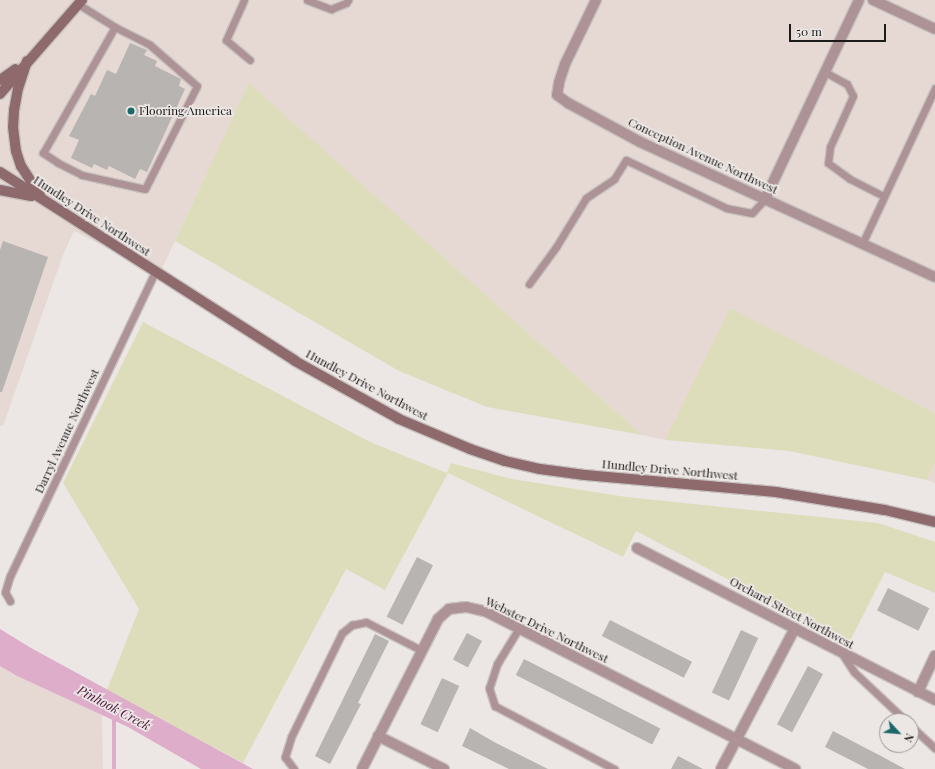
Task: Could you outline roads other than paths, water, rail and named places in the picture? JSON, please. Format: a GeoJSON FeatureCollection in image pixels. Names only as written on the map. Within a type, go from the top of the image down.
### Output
{"type":"FeatureCollection","features":[{"type":"Feature","properties":{"kind":"street","name":"Conception Avenue Northwest"},"geometry":{"type":"LineString","coordinates":[[596,0],[565,64],[557,94],[568,103],[640,142],[935,277]]}},
{"type":"Feature","properties":{"kind":"street"},"geometry":{"type":"LineString","coordinates":[[765,199],[859,0]]}},
{"type":"Feature","properties":{"kind":"street"},"geometry":{"type":"LineString","coordinates":[[873,0],[935,29]]}},
{"type":"Feature","properties":{"kind":"street"},"geometry":{"type":"LineString","coordinates":[[0,94],[27,61],[80,2]]}},
{"type":"Feature","properties":{"kind":"street"},"geometry":{"type":"LineString","coordinates":[[0,80],[27,61]]}},
{"type":"Feature","properties":{"kind":"street"},"geometry":{"type":"LineString","coordinates":[[27,61],[18,88],[14,110],[16,151],[28,179],[43,200]]}},
{"type":"Feature","properties":{"kind":"street","name":"Hundley Drive Northwest"},"geometry":{"type":"LineString","coordinates":[[0,172],[295,361],[350,393],[399,419],[505,461],[540,469],[585,475],[776,492],[826,499],[885,510],[935,522]]}},
{"type":"Feature","properties":{"kind":"street"},"geometry":{"type":"LineString","coordinates":[[0,190],[20,193],[43,200]]}},
{"type":"Feature","properties":{"kind":"street","name":"Orchard Street Northwest"},"geometry":{"type":"LineString","coordinates":[[637,548],[795,628],[843,655],[935,700]]}},
{"type":"Feature","properties":{"kind":"street","name":"Webster Drive Northwest"},"geometry":{"type":"LineString","coordinates":[[362,769],[438,619],[449,609],[466,607],[487,612],[795,769]]}},
{"type":"Feature","properties":{"kind":"street"},"geometry":{"type":"LineString","coordinates":[[721,769],[795,628]]}},
{"type":"Feature","properties":{"kind":"street"},"geometry":{"type":"LineString","coordinates":[[918,692],[935,656]]}},
{"type":"Feature","properties":{"kind":"street"},"geometry":{"type":"LineString","coordinates":[[378,736],[444,769]]}},
{"type":"Feature","properties":{"kind":"lane"},"geometry":{"type":"LineString","coordinates":[[244,0],[226,40],[250,60]]}},
{"type":"Feature","properties":{"kind":"lane"},"geometry":{"type":"LineString","coordinates":[[307,0],[331,9],[346,3],[348,0]]}},
{"type":"Feature","properties":{"kind":"lane"},"geometry":{"type":"LineString","coordinates":[[80,2],[115,28],[150,45],[197,86],[145,189],[82,175],[43,153],[115,28]]}},
{"type":"Feature","properties":{"kind":"lane"},"geometry":{"type":"LineString","coordinates":[[825,72],[847,84],[853,96],[830,147],[828,163],[850,179],[884,196]]}},
{"type":"Feature","properties":{"kind":"lane"},"geometry":{"type":"LineString","coordinates":[[862,244],[935,88]]}},
{"type":"Feature","properties":{"kind":"lane"},"geometry":{"type":"LineString","coordinates":[[529,284],[556,247],[586,198],[614,179],[626,160],[726,208],[752,213],[765,199]]}},
{"type":"Feature","properties":{"kind":"lane","name":"Darryl Avenue Northwest"},"geometry":{"type":"LineString","coordinates":[[10,601],[5,592],[10,576],[155,272]]}},
{"type":"Feature","properties":{"kind":"lane"},"geometry":{"type":"LineString","coordinates":[[294,769],[285,757],[291,737],[342,633],[352,624],[366,622],[421,650]]}},
{"type":"Feature","properties":{"kind":"lane"},"geometry":{"type":"LineString","coordinates":[[519,628],[497,664],[489,688],[495,706],[614,769]]}},
{"type":"Feature","properties":{"kind":"lane"},"geometry":{"type":"LineString","coordinates":[[843,655],[854,672],[898,713]]}},
{"type":"Feature","properties":{"kind":"lane"},"geometry":{"type":"LineString","coordinates":[[919,733],[935,748]]}},
{"type":"Feature","properties":{"kind":"water","name":"Pinhook Creek"},"geometry":{"type":"Polygon","coordinates":[[[0,629],[31,648],[253,769],[201,769],[128,727],[17,676],[0,666],[0,629]]]}},
{"type":"Feature","properties":{"kind":"waterway","name":"Pinhook Creek"},"geometry":{"type":"LineString","coordinates":[[114,715],[114,769]]}},
{"type":"Feature","properties":{"kind":"place","name":"Flooring America"},"geometry":{"type":"Point","coordinates":[131,111]}}]}
